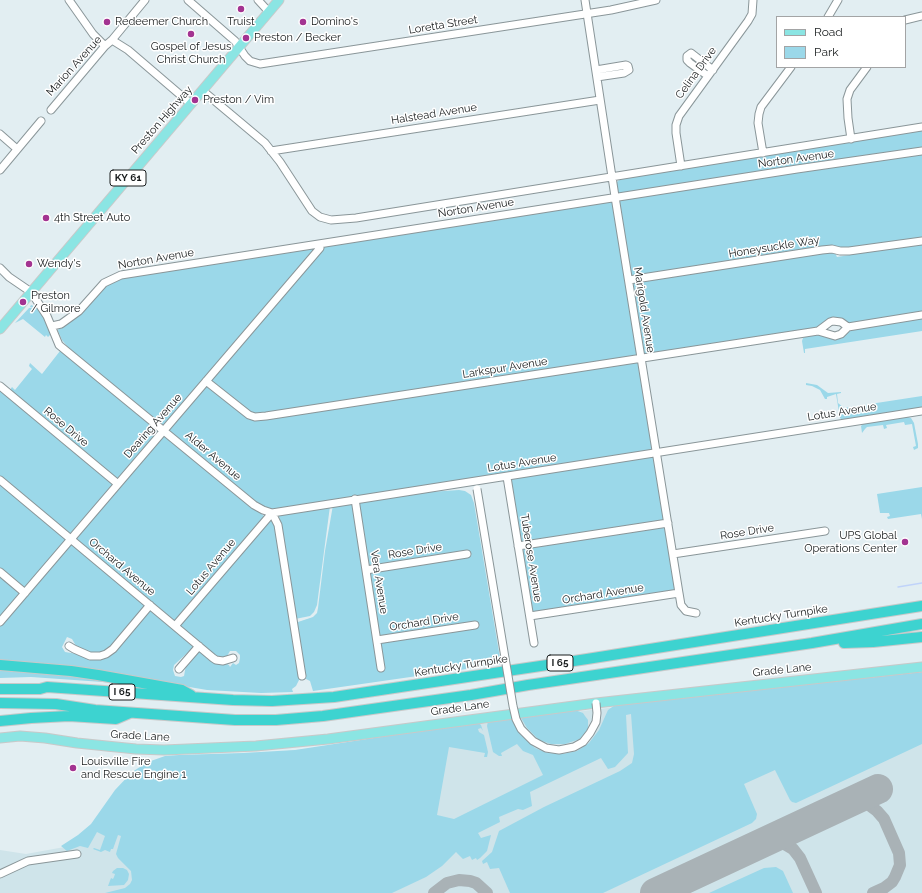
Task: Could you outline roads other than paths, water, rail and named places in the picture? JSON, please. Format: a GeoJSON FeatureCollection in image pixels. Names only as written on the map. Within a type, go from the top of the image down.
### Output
{"type":"FeatureCollection","features":[{"type":"Feature","properties":{"kind":"highway","name":"Kentucky Turnpike"},"geometry":{"type":"LineString","coordinates":[[0,689],[40,689],[47,687],[197,698],[266,701],[346,696],[922,606]]}},
{"type":"Feature","properties":{"kind":"highway","name":"I 65"},"geometry":{"type":"LineString","coordinates":[[0,703],[56,704],[95,710],[204,719],[276,720],[324,716],[456,698],[812,643],[922,624]]}},
{"type":"Feature","properties":{"kind":"highway"},"geometry":{"type":"LineString","coordinates":[[812,643],[873,642],[922,638]]}},
{"type":"Feature","properties":{"kind":"highway"},"geometry":{"type":"LineString","coordinates":[[0,665],[71,671],[98,675],[182,690],[197,698]]}},
{"type":"Feature","properties":{"kind":"highway"},"geometry":{"type":"LineString","coordinates":[[0,683],[39,683],[47,687]]}},
{"type":"Feature","properties":{"kind":"highway"},"geometry":{"type":"LineString","coordinates":[[0,721],[68,716],[116,719],[131,712]]}},
{"type":"Feature","properties":{"kind":"main road","name":"Preston Highway"},"geometry":{"type":"LineString","coordinates":[[0,329],[279,0]]}},
{"type":"Feature","properties":{"kind":"main road","name":"Grade Lane"},"geometry":{"type":"LineString","coordinates":[[0,738],[20,736],[136,749],[164,750],[256,746],[328,739],[596,703],[922,667]]}},
{"type":"Feature","properties":{"kind":"street"},"geometry":{"type":"LineString","coordinates":[[69,0],[93,34],[106,46]]}},
{"type":"Feature","properties":{"kind":"street","name":"Marion Avenue"},"geometry":{"type":"LineString","coordinates":[[51,110],[112,40],[144,0]]}},
{"type":"Feature","properties":{"kind":"street","name":"Loretta Street"},"geometry":{"type":"LineString","coordinates":[[188,0],[235,41],[245,56],[257,64],[587,14],[628,7],[656,0]]}},
{"type":"Feature","properties":{"kind":"street"},"geometry":{"type":"LineString","coordinates":[[258,0],[269,12]]}},
{"type":"Feature","properties":{"kind":"street","name":"Marigold Avenue"},"geometry":{"type":"LineString","coordinates":[[585,0],[615,198],[681,605],[686,611],[696,613]]}},
{"type":"Feature","properties":{"kind":"street","name":"Celina Drive"},"geometry":{"type":"LineString","coordinates":[[681,166],[676,133],[678,119],[748,21],[752,14],[753,0]]}},
{"type":"Feature","properties":{"kind":"street"},"geometry":{"type":"LineString","coordinates":[[829,16],[838,0]]}},
{"type":"Feature","properties":{"kind":"street"},"geometry":{"type":"LineString","coordinates":[[906,20],[922,16]]}},
{"type":"Feature","properties":{"kind":"street"},"geometry":{"type":"LineString","coordinates":[[112,40],[128,50],[191,104]]}},
{"type":"Feature","properties":{"kind":"street"},"geometry":{"type":"LineString","coordinates":[[763,153],[758,123],[759,114],[764,103],[790,68]]}},
{"type":"Feature","properties":{"kind":"street"},"geometry":{"type":"LineString","coordinates":[[852,139],[846,99],[850,90],[866,68]]}},
{"type":"Feature","properties":{"kind":"street","name":"Norton Avenue"},"geometry":{"type":"LineString","coordinates":[[203,90],[259,138],[271,151],[316,215],[325,219],[337,220],[922,128]]}},
{"type":"Feature","properties":{"kind":"street","name":"Halstead Avenue"},"geometry":{"type":"LineString","coordinates":[[271,151],[600,100]]}},
{"type":"Feature","properties":{"kind":"street"},"geometry":{"type":"LineString","coordinates":[[0,170],[41,121]]}},
{"type":"Feature","properties":{"kind":"street"},"geometry":{"type":"LineString","coordinates":[[0,134],[18,149]]}},
{"type":"Feature","properties":{"kind":"street","name":"Norton Avenue"},"geometry":{"type":"LineString","coordinates":[[52,326],[61,324],[79,312],[104,284],[121,275],[797,169],[922,151]]}},
{"type":"Feature","properties":{"kind":"street","name":"Honeysuckle Way"},"geometry":{"type":"LineString","coordinates":[[629,280],[822,250],[832,249],[850,251],[922,241]]}},
{"type":"Feature","properties":{"kind":"street","name":"Dearing Avenue"},"geometry":{"type":"LineString","coordinates":[[0,622],[320,248],[320,244]]}},
{"type":"Feature","properties":{"kind":"street"},"geometry":{"type":"LineString","coordinates":[[0,268],[9,277],[32,292]]}},
{"type":"Feature","properties":{"kind":"street","name":"Alder Avenue"},"geometry":{"type":"LineString","coordinates":[[32,292],[47,316],[59,345],[254,505],[262,510],[272,513]]}},
{"type":"Feature","properties":{"kind":"street","name":"Larkspur Avenue"},"geometry":{"type":"LineString","coordinates":[[206,381],[244,412],[254,417],[818,331],[834,336],[841,334],[848,327],[922,315]]}},
{"type":"Feature","properties":{"kind":"street","name":"Larkspur Avenue"},"geometry":{"type":"LineString","coordinates":[[818,331],[833,321],[841,322],[848,327]]}},
{"type":"Feature","properties":{"kind":"street","name":"Rose Drive"},"geometry":{"type":"LineString","coordinates":[[0,386],[118,484]]}},
{"type":"Feature","properties":{"kind":"street","name":"Lotus Avenue"},"geometry":{"type":"LineString","coordinates":[[175,626],[272,513],[355,499],[476,485],[507,477],[922,411]]}},
{"type":"Feature","properties":{"kind":"street","name":"Tuberose Avenue"},"geometry":{"type":"LineString","coordinates":[[507,477],[534,643]]}},
{"type":"Feature","properties":{"kind":"street","name":"Orchard Avenue"},"geometry":{"type":"LineString","coordinates":[[0,480],[216,660],[225,661],[233,658]]}},
{"type":"Feature","properties":{"kind":"street"},"geometry":{"type":"LineString","coordinates":[[476,485],[513,706],[516,718],[522,729],[533,741],[546,748],[559,750],[574,747],[583,742],[596,722],[596,703]]}},
{"type":"Feature","properties":{"kind":"street","name":"Vera Avenue"},"geometry":{"type":"LineString","coordinates":[[355,499],[381,668]]}},
{"type":"Feature","properties":{"kind":"street"},"geometry":{"type":"LineString","coordinates":[[272,513],[278,525],[302,676]]}},
{"type":"Feature","properties":{"kind":"street"},"geometry":{"type":"LineString","coordinates":[[518,546],[668,523]]}},
{"type":"Feature","properties":{"kind":"street","name":"Rose Drive"},"geometry":{"type":"LineString","coordinates":[[673,554],[825,531]]}},
{"type":"Feature","properties":{"kind":"street","name":"Rose Drive"},"geometry":{"type":"LineString","coordinates":[[366,570],[467,554]]}},
{"type":"Feature","properties":{"kind":"street"},"geometry":{"type":"LineString","coordinates":[[0,572],[25,593]]}},
{"type":"Feature","properties":{"kind":"street","name":"Orchard Avenue"},"geometry":{"type":"LineString","coordinates":[[530,616],[679,593]]}},
{"type":"Feature","properties":{"kind":"street"},"geometry":{"type":"LineString","coordinates":[[69,646],[74,650],[90,656],[100,656],[106,654],[113,649],[150,605]]}},
{"type":"Feature","properties":{"kind":"street","name":"Orchard Drive"},"geometry":{"type":"LineString","coordinates":[[377,640],[475,625]]}},
{"type":"Feature","properties":{"kind":"street"},"geometry":{"type":"LineString","coordinates":[[179,669],[199,646]]}},
{"type":"Feature","properties":{"kind":"street"},"geometry":{"type":"LineString","coordinates":[[0,874],[28,861],[77,854]]}},
{"type":"Feature","properties":{"kind":"waterway"},"geometry":{"type":"LineString","coordinates":[[898,587],[922,583]]}},
{"type":"Feature","properties":{"kind":"place","name":"Truist"},"geometry":{"type":"Point","coordinates":[241,9]}},
{"type":"Feature","properties":{"kind":"place","name":"Redeemer Church"},"geometry":{"type":"Point","coordinates":[107,22]}},
{"type":"Feature","properties":{"kind":"place","name":"Domino's"},"geometry":{"type":"Point","coordinates":[303,22]}},
{"type":"Feature","properties":{"kind":"place","name":"Gospel of Jesus Christ Church"},"geometry":{"type":"Point","coordinates":[191,34]}},
{"type":"Feature","properties":{"kind":"place","name":"Preston / Becker"},"geometry":{"type":"Point","coordinates":[246,38]}},
{"type":"Feature","properties":{"kind":"place","name":"Preston / Vim"},"geometry":{"type":"Point","coordinates":[195,100]}},
{"type":"Feature","properties":{"kind":"place","name":"4th Street Auto"},"geometry":{"type":"Point","coordinates":[46,218]}},
{"type":"Feature","properties":{"kind":"place","name":"Wendy's"},"geometry":{"type":"Point","coordinates":[29,264]}},
{"type":"Feature","properties":{"kind":"place","name":"Preston / Gilmore"},"geometry":{"type":"Point","coordinates":[23,302]}},
{"type":"Feature","properties":{"kind":"place","name":"UPS Global Operations Center"},"geometry":{"type":"Point","coordinates":[905,542]}},
{"type":"Feature","properties":{"kind":"place","name":"Louisville Fire and Rescue Engine 1"},"geometry":{"type":"Point","coordinates":[73,768]}}]}
